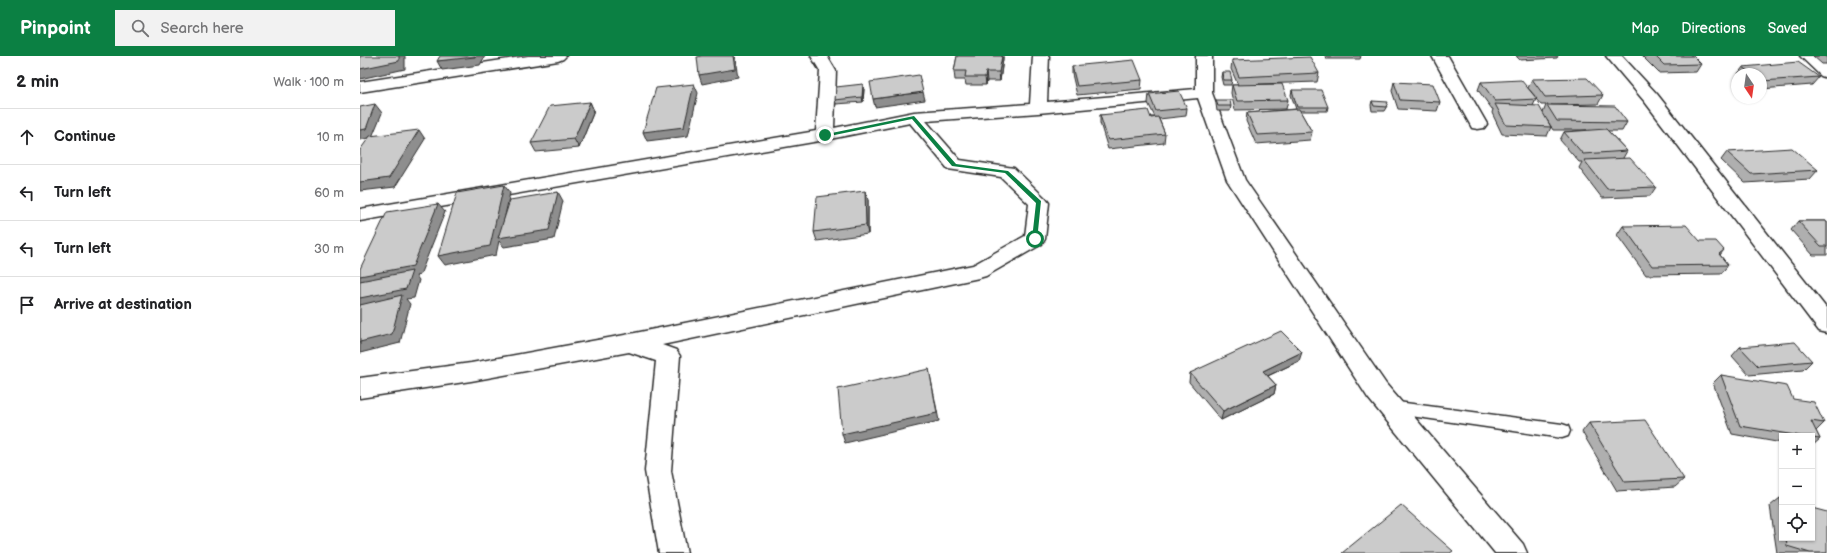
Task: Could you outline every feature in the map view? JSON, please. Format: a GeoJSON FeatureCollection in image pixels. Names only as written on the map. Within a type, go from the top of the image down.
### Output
{"type":"FeatureCollection","features":[{"type":"Feature","properties":{"kind":"street"},"geometry":{"type":"LineString","coordinates":[[360,87],[558,56]]}},
{"type":"Feature","properties":{"kind":"street"},"geometry":{"type":"LineString","coordinates":[[819,56],[828,71],[825,135]]}},
{"type":"Feature","properties":{"kind":"street"},"geometry":{"type":"LineString","coordinates":[[1038,108],[1041,56]]}},
{"type":"Feature","properties":{"kind":"street"},"geometry":{"type":"LineString","coordinates":[[1204,56],[1204,93],[1236,180],[1377,391],[1513,553]]}},
{"type":"Feature","properties":{"kind":"street"},"geometry":{"type":"LineString","coordinates":[[1440,56],[1478,124]]}},
{"type":"Feature","properties":{"kind":"street"},"geometry":{"type":"LineString","coordinates":[[1614,56],[1650,98],[1827,325]]}},
{"type":"Feature","properties":{"kind":"street"},"geometry":{"type":"LineString","coordinates":[[1808,56],[1827,73]]}},
{"type":"Feature","properties":{"kind":"street"},"geometry":{"type":"LineString","coordinates":[[360,216],[825,135],[914,117],[1038,108],[1204,93]]}},
{"type":"Feature","properties":{"kind":"street"},"geometry":{"type":"LineString","coordinates":[[360,388],[471,372],[630,343],[979,271],[1035,239],[1039,202],[1006,172],[954,165],[914,117]]}},
{"type":"Feature","properties":{"kind":"street"},"geometry":{"type":"LineString","coordinates":[[381,231],[392,211]]}},
{"type":"Feature","properties":{"kind":"street"},"geometry":{"type":"LineString","coordinates":[[630,343],[668,356],[658,471],[673,553]]}},
{"type":"Feature","properties":{"kind":"lane"},"geometry":{"type":"LineString","coordinates":[[1390,407],[1562,431]]}},
{"type":"Feature","properties":{"kind":"building"},"geometry":{"type":"Polygon","coordinates":[[[360,56],[399,56],[399,61],[360,69],[360,56]]]}},
{"type":"Feature","properties":{"kind":"building"},"geometry":{"type":"Polygon","coordinates":[[[440,56],[475,56],[475,57],[437,61],[440,56]]]}},
{"type":"Feature","properties":{"kind":"building"},"geometry":{"type":"Polygon","coordinates":[[[733,56],[735,69],[699,75],[697,57],[733,56]]]}},
{"type":"Feature","properties":{"kind":"building"},"geometry":{"type":"Polygon","coordinates":[[[957,56],[1002,56],[999,72],[986,72],[985,77],[965,77],[966,71],[954,71],[957,56]]]}},
{"type":"Feature","properties":{"kind":"building"},"geometry":{"type":"Polygon","coordinates":[[[1655,56],[1693,56],[1701,64],[1664,65],[1655,56]]]}},
{"type":"Feature","properties":{"kind":"building"},"geometry":{"type":"Polygon","coordinates":[[[1310,57],[1319,73],[1239,77],[1232,60],[1310,57]]]}},
{"type":"Feature","properties":{"kind":"building"},"geometry":{"type":"Polygon","coordinates":[[[1134,60],[1142,80],[1077,86],[1072,66],[1134,60]]]}},
{"type":"Feature","properties":{"kind":"building"},"geometry":{"type":"Polygon","coordinates":[[[1798,62],[1819,77],[1767,81],[1767,68],[1743,67],[1798,62]]]}},
{"type":"Feature","properties":{"kind":"building"},"geometry":{"type":"Polygon","coordinates":[[[1222,72],[1230,72],[1232,80],[1223,80],[1222,72]]]}},
{"type":"Feature","properties":{"kind":"building"},"geometry":{"type":"Polygon","coordinates":[[[919,75],[923,92],[873,99],[870,82],[919,75]]]}},
{"type":"Feature","properties":{"kind":"building"},"geometry":{"type":"Polygon","coordinates":[[[1587,78],[1603,95],[1545,97],[1532,79],[1587,78]]]}},
{"type":"Feature","properties":{"kind":"building"},"geometry":{"type":"Polygon","coordinates":[[[1521,80],[1537,99],[1495,101],[1481,82],[1521,80]]]}},
{"type":"Feature","properties":{"kind":"building"},"geometry":{"type":"Polygon","coordinates":[[[1394,82],[1433,84],[1440,102],[1400,100],[1394,82]]]}},
{"type":"Feature","properties":{"kind":"building"},"geometry":{"type":"Polygon","coordinates":[[[694,84],[684,127],[643,132],[656,88],[694,84]]]}},
{"type":"Feature","properties":{"kind":"building"},"geometry":{"type":"Polygon","coordinates":[[[863,84],[862,97],[835,100],[836,87],[863,84]]]}},
{"type":"Feature","properties":{"kind":"building"},"geometry":{"type":"Polygon","coordinates":[[[1282,84],[1288,100],[1237,101],[1232,85],[1282,84]]]}},
{"type":"Feature","properties":{"kind":"building"},"geometry":{"type":"Polygon","coordinates":[[[1292,90],[1321,90],[1328,107],[1297,107],[1292,90]]]}},
{"type":"Feature","properties":{"kind":"building"},"geometry":{"type":"Polygon","coordinates":[[[1179,91],[1187,108],[1156,111],[1149,94],[1179,91]]]}},
{"type":"Feature","properties":{"kind":"building"},"geometry":{"type":"Polygon","coordinates":[[[1216,100],[1230,100],[1231,106],[1218,106],[1216,100]]]}},
{"type":"Feature","properties":{"kind":"building"},"geometry":{"type":"Polygon","coordinates":[[[1372,101],[1388,102],[1386,107],[1374,106],[1372,101]]]}},
{"type":"Feature","properties":{"kind":"building"},"geometry":{"type":"Polygon","coordinates":[[[590,102],[574,139],[531,143],[550,106],[590,102]]]}},
{"type":"Feature","properties":{"kind":"building"},"geometry":{"type":"Polygon","coordinates":[[[375,104],[366,129],[360,130],[360,107],[375,104]]]}},
{"type":"Feature","properties":{"kind":"building"},"geometry":{"type":"Polygon","coordinates":[[[1495,104],[1539,106],[1551,127],[1506,125],[1495,104]]]}},
{"type":"Feature","properties":{"kind":"building"},"geometry":{"type":"Polygon","coordinates":[[[1547,105],[1615,106],[1627,122],[1557,121],[1547,105]]]}},
{"type":"Feature","properties":{"kind":"building"},"geometry":{"type":"Polygon","coordinates":[[[1299,109],[1312,132],[1257,135],[1247,113],[1299,109]]]}},
{"type":"Feature","properties":{"kind":"building"},"geometry":{"type":"Polygon","coordinates":[[[1148,110],[1151,118],[1158,117],[1165,134],[1108,140],[1100,115],[1148,110]]]}},
{"type":"Feature","properties":{"kind":"building"},"geometry":{"type":"Polygon","coordinates":[[[1606,129],[1627,151],[1583,154],[1564,132],[1606,129]]]}},
{"type":"Feature","properties":{"kind":"building"},"geometry":{"type":"Polygon","coordinates":[[[419,130],[389,178],[360,182],[360,150],[370,136],[419,130]]]}},
{"type":"Feature","properties":{"kind":"building"},"geometry":{"type":"Polygon","coordinates":[[[1792,148],[1818,170],[1751,174],[1727,152],[1792,148]]]}},
{"type":"Feature","properties":{"kind":"building"},"geometry":{"type":"Polygon","coordinates":[[[1630,158],[1656,187],[1607,189],[1584,160],[1630,158]]]}},
{"type":"Feature","properties":{"kind":"building"},"geometry":{"type":"Polygon","coordinates":[[[504,185],[490,246],[438,256],[457,193],[504,185]]]}},
{"type":"Feature","properties":{"kind":"building"},"geometry":{"type":"Polygon","coordinates":[[[865,191],[866,225],[814,232],[817,197],[865,191]]]}},
{"type":"Feature","properties":{"kind":"building"},"geometry":{"type":"Polygon","coordinates":[[[558,192],[549,230],[498,238],[510,200],[558,192]]]}},
{"type":"Feature","properties":{"kind":"building"},"geometry":{"type":"Polygon","coordinates":[[[438,204],[413,266],[360,276],[360,269],[387,212],[438,204]]]}},
{"type":"Feature","properties":{"kind":"building"},"geometry":{"type":"Polygon","coordinates":[[[1798,221],[1827,221],[1827,246],[1821,246],[1798,221]]]}},
{"type":"Feature","properties":{"kind":"building"},"geometry":{"type":"Polygon","coordinates":[[[1686,225],[1700,241],[1716,241],[1724,250],[1719,254],[1728,265],[1652,266],[1623,226],[1686,225]]]}},
{"type":"Feature","properties":{"kind":"building"},"geometry":{"type":"Polygon","coordinates":[[[412,271],[406,289],[360,298],[360,281],[412,271]]]}},
{"type":"Feature","properties":{"kind":"building"},"geometry":{"type":"Polygon","coordinates":[[[402,295],[392,334],[360,342],[360,305],[402,295]]]}},
{"type":"Feature","properties":{"kind":"building"},"geometry":{"type":"Polygon","coordinates":[[[1281,331],[1302,352],[1263,371],[1276,385],[1223,411],[1190,373],[1281,331]]]}},
{"type":"Feature","properties":{"kind":"building"},"geometry":{"type":"Polygon","coordinates":[[[1795,342],[1812,361],[1758,366],[1740,347],[1795,342]]]}},
{"type":"Feature","properties":{"kind":"building"},"geometry":{"type":"Polygon","coordinates":[[[929,369],[937,413],[842,434],[838,389],[929,369]]]}},
{"type":"Feature","properties":{"kind":"building"},"geometry":{"type":"Polygon","coordinates":[[[1721,375],[1787,386],[1793,399],[1814,402],[1824,423],[1811,421],[1820,439],[1815,438],[1815,433],[1783,433],[1740,426],[1721,375]]]}},
{"type":"Feature","properties":{"kind":"building"},"geometry":{"type":"Polygon","coordinates":[[[1645,420],[1684,479],[1625,482],[1589,423],[1645,420]]]}},
{"type":"Feature","properties":{"kind":"building"},"geometry":{"type":"Polygon","coordinates":[[[1401,505],[1453,551],[1450,553],[1342,553],[1401,505]]]}},
{"type":"Feature","properties":{"kind":"building"},"geometry":{"type":"Polygon","coordinates":[[[1815,509],[1827,512],[1827,553],[1810,553],[1787,546],[1786,541],[1815,541],[1815,509]]]}},
{"type":"Feature","properties":{"kind":"route"},"geometry":{"type":"LineString","coordinates":[[825,135],[914,117],[954,165],[1006,172],[1039,202],[1035,239]]}}]}
